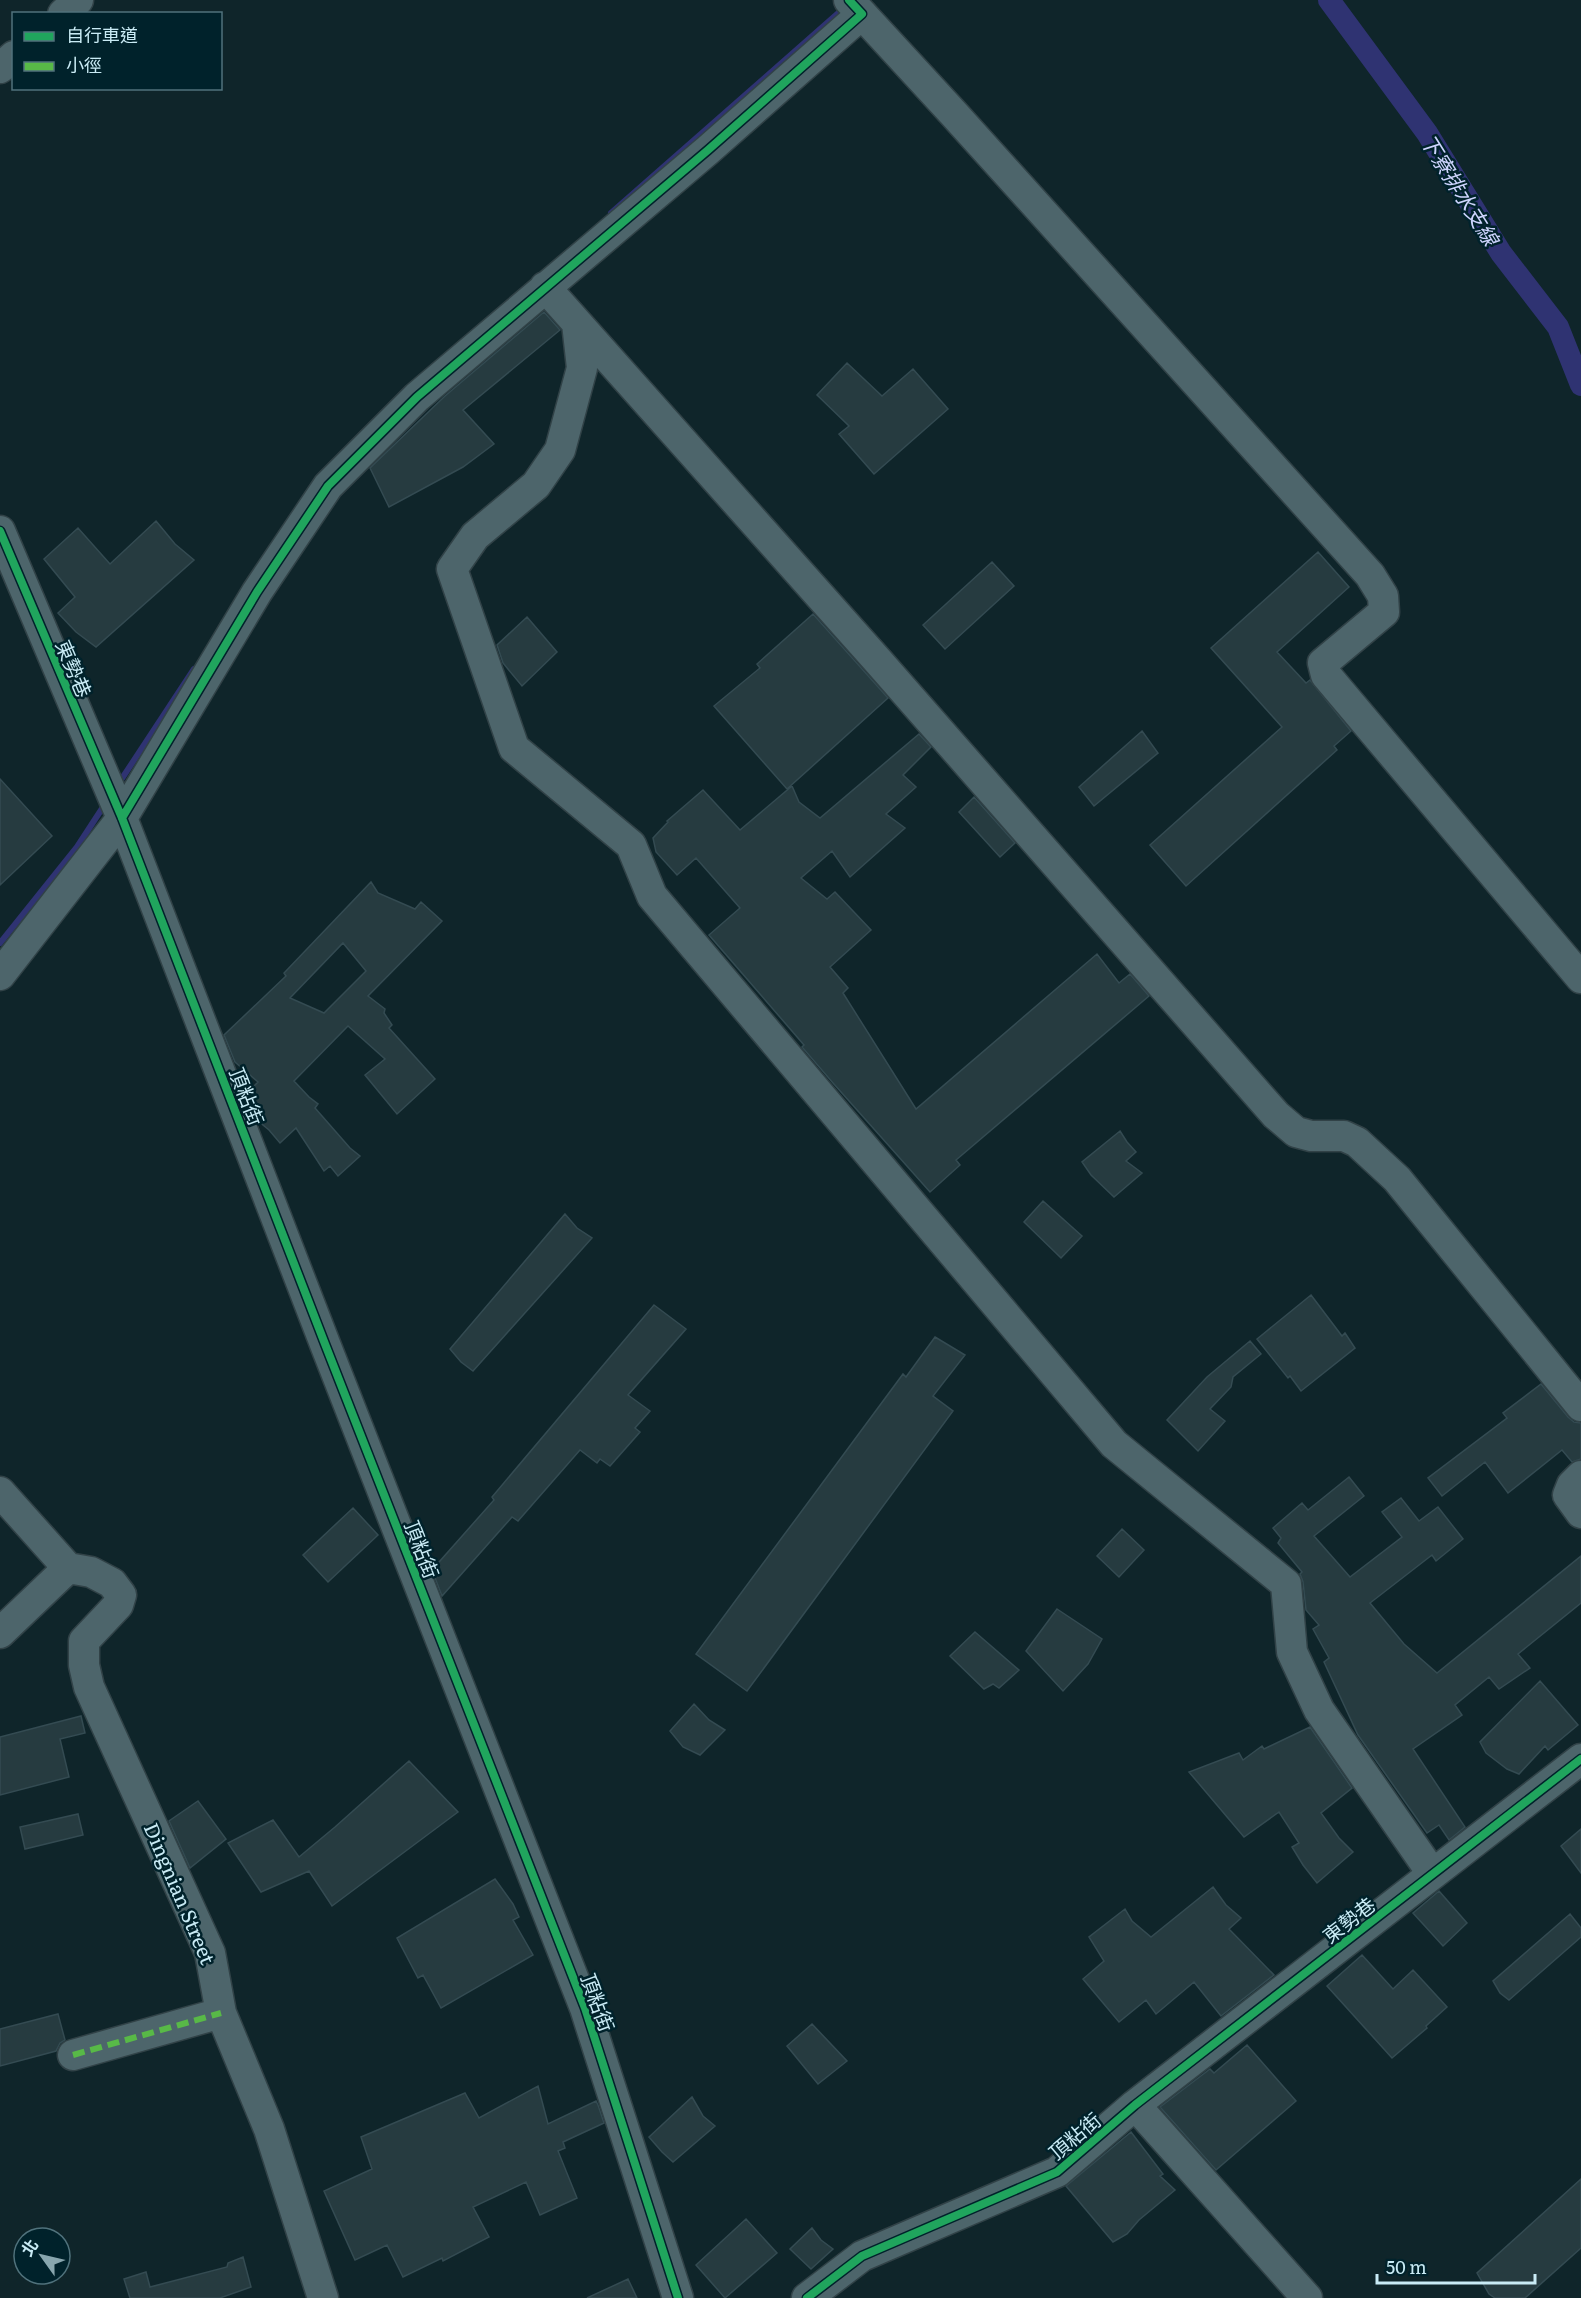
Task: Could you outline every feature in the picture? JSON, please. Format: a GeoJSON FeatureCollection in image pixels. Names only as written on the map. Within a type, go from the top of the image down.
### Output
{"type":"FeatureCollection","features":[{"type":"Feature","properties":{"kind":"street"},"geometry":{"type":"LineString","coordinates":[[65,12],[78,0]]}},
{"type":"Feature","properties":{"kind":"street"},"geometry":{"type":"LineString","coordinates":[[0,975],[122,818],[257,592],[328,486],[417,397],[708,150],[856,7],[1370,575],[1383,596],[1384,612],[1323,663],[1326,675],[1581,978]]}},
{"type":"Feature","properties":{"kind":"street"},"geometry":{"type":"LineString","coordinates":[[0,68],[12,58]]}},
{"type":"Feature","properties":{"kind":"street"},"geometry":{"type":"LineString","coordinates":[[545,287],[878,661],[1276,1115],[1296,1132],[1311,1136],[1344,1136],[1357,1142],[1397,1179],[1581,1406]]}},
{"type":"Feature","properties":{"kind":"street"},"geometry":{"type":"LineString","coordinates":[[577,323],[582,368],[560,450],[536,485],[474,536],[452,569],[514,748],[631,845],[652,896],[1114,1444],[1286,1584],[1292,1652],[1319,1710],[1425,1863],[1436,1871]]}},
{"type":"Feature","properties":{"kind":"street","name":"東勢巷"},"geometry":{"type":"LineString","coordinates":[[0,531],[122,818]]}},
{"type":"Feature","properties":{"kind":"street","name":"頂粘街"},"geometry":{"type":"LineString","coordinates":[[122,818],[585,2007],[678,2298]]}},
{"type":"Feature","properties":{"kind":"street"},"geometry":{"type":"LineString","coordinates":[[1581,1476],[1572,1485],[1568,1496],[1581,1513]]}},
{"type":"Feature","properties":{"kind":"street"},"geometry":{"type":"LineString","coordinates":[[0,1492],[68,1568],[0,1633]]}},
{"type":"Feature","properties":{"kind":"street","name":"Dingnian Street"},"geometry":{"type":"LineString","coordinates":[[68,1568],[91,1572],[112,1583],[121,1594],[118,1605],[84,1641],[84,1665],[89,1687],[210,1953],[221,2013],[269,2129],[323,2298]]}},
{"type":"Feature","properties":{"kind":"street","name":"東勢巷"},"geometry":{"type":"LineString","coordinates":[[1135,2105],[1581,1759]]}},
{"type":"Feature","properties":{"kind":"street"},"geometry":{"type":"LineString","coordinates":[[73,2055],[221,2013]]}},
{"type":"Feature","properties":{"kind":"street"},"geometry":{"type":"LineString","coordinates":[[1135,2105],[1308,2298]]}},
{"type":"Feature","properties":{"kind":"street","name":"頂粘街"},"geometry":{"type":"LineString","coordinates":[[807,2298],[862,2256],[1057,2172],[1135,2105]]}},
{"type":"Feature","properties":{"kind":"building"},"geometry":{"type":"Polygon","coordinates":[[[544,312],[560,330],[463,410],[494,444],[463,467],[389,507],[370,468],[445,396],[544,312]]]}},
{"type":"Feature","properties":{"kind":"building"},"geometry":{"type":"Polygon","coordinates":[[[847,363],[882,396],[913,369],[948,409],[874,474],[839,434],[849,426],[817,395],[847,363]]]}},
{"type":"Feature","properties":{"kind":"building"},"geometry":{"type":"Polygon","coordinates":[[[156,521],[175,544],[194,560],[96,647],[76,632],[58,613],[75,597],[44,559],[78,528],[110,564],[156,521]]]}},
{"type":"Feature","properties":{"kind":"building"},"geometry":{"type":"Polygon","coordinates":[[[1318,552],[1349,587],[1277,652],[1306,683],[1310,680],[1351,731],[1334,746],[1337,750],[1186,886],[1150,845],[1282,727],[1211,648],[1318,552]]]}},
{"type":"Feature","properties":{"kind":"building"},"geometry":{"type":"Polygon","coordinates":[[[992,562],[1014,586],[945,649],[923,625],[992,562]]]}},
{"type":"Feature","properties":{"kind":"building"},"geometry":{"type":"Polygon","coordinates":[[[813,614],[888,698],[787,789],[714,706],[760,668],[757,664],[813,614]]]}},
{"type":"Feature","properties":{"kind":"building"},"geometry":{"type":"Polygon","coordinates":[[[527,617],[557,652],[522,686],[503,663],[497,645],[527,617]]]}},
{"type":"Feature","properties":{"kind":"building"},"geometry":{"type":"Polygon","coordinates":[[[1142,731],[1158,753],[1094,806],[1079,787],[1142,731]]]}},
{"type":"Feature","properties":{"kind":"building"},"geometry":{"type":"Polygon","coordinates":[[[919,734],[931,747],[903,775],[916,787],[886,814],[905,828],[850,877],[832,851],[801,878],[827,899],[835,892],[871,930],[830,967],[848,988],[843,993],[916,1109],[1097,954],[1119,983],[1130,974],[1149,996],[956,1160],[960,1165],[930,1192],[802,1047],[804,1045],[709,935],[740,908],[696,858],[677,875],[656,852],[653,838],[667,821],[703,790],[740,830],[792,786],[799,802],[820,818],[919,734]]]}},
{"type":"Feature","properties":{"kind":"building"},"geometry":{"type":"Polygon","coordinates":[[[0,779],[52,836],[0,885],[0,779]]]}},
{"type":"Feature","properties":{"kind":"building"},"geometry":{"type":"Polygon","coordinates":[[[974,797],[1015,843],[1000,857],[959,812],[974,797]]]}},
{"type":"Feature","properties":{"kind":"building"},"geometry":{"type":"Polygon","coordinates":[[[371,882],[378,893],[415,909],[421,902],[442,921],[368,996],[385,1009],[384,1013],[392,1025],[389,1028],[435,1079],[397,1114],[365,1075],[385,1059],[348,1026],[294,1081],[318,1104],[315,1108],[350,1148],[360,1156],[338,1176],[330,1166],[324,1171],[296,1128],[280,1143],[257,1120],[247,1093],[258,1082],[235,1062],[224,1035],[286,976],[284,973],[371,882]],[[343,943],[290,998],[324,1013],[366,971],[343,943]]]}},
{"type":"Feature","properties":{"kind":"building"},"geometry":{"type":"Polygon","coordinates":[[[1120,1131],[1136,1152],[1126,1161],[1142,1173],[1114,1197],[1091,1175],[1082,1162],[1120,1131]]]}},
{"type":"Feature","properties":{"kind":"building"},"geometry":{"type":"Polygon","coordinates":[[[1043,1201],[1082,1236],[1061,1258],[1024,1222],[1043,1201]]]}},
{"type":"Feature","properties":{"kind":"building"},"geometry":{"type":"Polygon","coordinates":[[[565,1214],[577,1228],[592,1238],[473,1371],[450,1349],[565,1214]]]}},
{"type":"Feature","properties":{"kind":"building"},"geometry":{"type":"Polygon","coordinates":[[[1311,1295],[1342,1336],[1345,1333],[1355,1348],[1301,1391],[1257,1339],[1311,1295]]]}},
{"type":"Feature","properties":{"kind":"building"},"geometry":{"type":"Polygon","coordinates":[[[654,1305],[686,1329],[628,1395],[650,1411],[635,1428],[640,1432],[610,1466],[600,1459],[597,1463],[580,1450],[518,1521],[512,1517],[442,1596],[432,1570],[494,1500],[492,1497],[654,1305]]]}},
{"type":"Feature","properties":{"kind":"building"},"geometry":{"type":"Polygon","coordinates":[[[935,1337],[965,1355],[933,1396],[953,1411],[747,1691],[696,1654],[903,1374],[906,1377],[935,1337]]]}},
{"type":"Feature","properties":{"kind":"building"},"geometry":{"type":"Polygon","coordinates":[[[1250,1341],[1261,1354],[1233,1377],[1231,1387],[1210,1409],[1225,1421],[1198,1451],[1167,1420],[1207,1377],[1250,1341]]]}},
{"type":"Feature","properties":{"kind":"building"},"geometry":{"type":"Polygon","coordinates":[[[1541,1384],[1568,1417],[1574,1422],[1581,1423],[1581,1459],[1572,1462],[1562,1450],[1508,1493],[1485,1462],[1442,1496],[1428,1478],[1507,1418],[1503,1413],[1541,1384]]]}},
{"type":"Feature","properties":{"kind":"building"},"geometry":{"type":"Polygon","coordinates":[[[1349,1477],[1364,1496],[1314,1536],[1350,1577],[1402,1537],[1382,1512],[1401,1498],[1419,1521],[1438,1507],[1463,1539],[1436,1561],[1432,1555],[1370,1603],[1404,1644],[1437,1673],[1581,1556],[1581,1603],[1518,1654],[1530,1668],[1499,1689],[1489,1677],[1455,1705],[1462,1715],[1413,1749],[1465,1827],[1449,1840],[1439,1825],[1427,1833],[1358,1735],[1324,1662],[1329,1658],[1313,1629],[1319,1625],[1306,1610],[1300,1574],[1302,1572],[1278,1543],[1281,1538],[1273,1528],[1302,1503],[1308,1510],[1349,1477]]]}},
{"type":"Feature","properties":{"kind":"building"},"geometry":{"type":"Polygon","coordinates":[[[353,1508],[378,1535],[328,1582],[303,1555],[353,1508]]]}},
{"type":"Feature","properties":{"kind":"building"},"geometry":{"type":"Polygon","coordinates":[[[1122,1529],[1144,1550],[1119,1577],[1097,1556],[1122,1529]]]}},
{"type":"Feature","properties":{"kind":"building"},"geometry":{"type":"Polygon","coordinates":[[[1057,1609],[1102,1639],[1088,1664],[1063,1691],[1026,1651],[1057,1609]]]}},
{"type":"Feature","properties":{"kind":"building"},"geometry":{"type":"Polygon","coordinates":[[[975,1632],[1019,1670],[999,1688],[993,1684],[984,1689],[950,1656],[975,1632]]]}},
{"type":"Feature","properties":{"kind":"building"},"geometry":{"type":"Polygon","coordinates":[[[1540,1681],[1578,1725],[1548,1750],[1545,1746],[1519,1774],[1507,1769],[1486,1753],[1480,1742],[1540,1681]]]}},
{"type":"Feature","properties":{"kind":"building"},"geometry":{"type":"Polygon","coordinates":[[[694,1704],[709,1720],[725,1730],[700,1755],[683,1747],[670,1731],[694,1704]]]}},
{"type":"Feature","properties":{"kind":"building"},"geometry":{"type":"Polygon","coordinates":[[[81,1716],[85,1733],[60,1739],[69,1777],[0,1795],[0,1737],[81,1716]]]}},
{"type":"Feature","properties":{"kind":"building"},"geometry":{"type":"Polygon","coordinates":[[[1310,1727],[1352,1788],[1321,1813],[1339,1838],[1353,1852],[1317,1883],[1292,1847],[1299,1843],[1279,1812],[1244,1837],[1189,1772],[1239,1753],[1243,1760],[1262,1746],[1264,1749],[1310,1727]]]}},
{"type":"Feature","properties":{"kind":"building"},"geometry":{"type":"Polygon","coordinates":[[[409,1761],[458,1812],[332,1906],[309,1871],[261,1892],[228,1843],[273,1820],[299,1857],[409,1761]]]}},
{"type":"Feature","properties":{"kind":"building"},"geometry":{"type":"Polygon","coordinates":[[[198,1801],[226,1839],[190,1868],[169,1821],[198,1801]]]}},
{"type":"Feature","properties":{"kind":"building"},"geometry":{"type":"Polygon","coordinates":[[[78,1814],[83,1835],[25,1849],[20,1827],[78,1814]]]}},
{"type":"Feature","properties":{"kind":"building"},"geometry":{"type":"Polygon","coordinates":[[[1581,1829],[1581,1873],[1561,1846],[1581,1829]]]}},
{"type":"Feature","properties":{"kind":"building"},"geometry":{"type":"Polygon","coordinates":[[[495,1879],[513,1904],[519,1917],[513,1920],[533,1955],[441,2008],[423,1975],[418,1978],[397,1938],[495,1879]]]}},
{"type":"Feature","properties":{"kind":"building"},"geometry":{"type":"Polygon","coordinates":[[[1213,1887],[1226,1905],[1241,1918],[1229,1929],[1274,1975],[1221,2016],[1194,1982],[1156,2014],[1146,2000],[1119,2022],[1083,1979],[1104,1961],[1089,1937],[1125,1909],[1132,1921],[1151,1937],[1213,1887]]]}},
{"type":"Feature","properties":{"kind":"building"},"geometry":{"type":"Polygon","coordinates":[[[1439,1891],[1467,1923],[1443,1946],[1413,1913],[1439,1891]]]}},
{"type":"Feature","properties":{"kind":"building"},"geometry":{"type":"Polygon","coordinates":[[[1570,1914],[1581,1928],[1581,1937],[1509,2000],[1500,1993],[1493,1981],[1570,1914]]]}},
{"type":"Feature","properties":{"kind":"building"},"geometry":{"type":"Polygon","coordinates":[[[1362,1955],[1393,1989],[1413,1970],[1447,2007],[1392,2058],[1327,1986],[1362,1955]]]}},
{"type":"Feature","properties":{"kind":"building"},"geometry":{"type":"Polygon","coordinates":[[[58,2014],[65,2040],[60,2043],[56,2051],[0,2066],[0,2029],[58,2014]]]}},
{"type":"Feature","properties":{"kind":"building"},"geometry":{"type":"Polygon","coordinates":[[[812,2024],[847,2061],[818,2084],[787,2046],[812,2024]]]}},
{"type":"Feature","properties":{"kind":"building"},"geometry":{"type":"Polygon","coordinates":[[[1247,2045],[1296,2101],[1216,2170],[1160,2107],[1210,2069],[1214,2073],[1247,2045]]]}},
{"type":"Feature","properties":{"kind":"building"},"geometry":{"type":"Polygon","coordinates":[[[538,2086],[548,2124],[596,2101],[598,2105],[604,2123],[563,2142],[565,2148],[558,2151],[577,2198],[540,2215],[526,2182],[473,2207],[489,2237],[443,2261],[442,2258],[403,2277],[387,2245],[355,2260],[324,2191],[372,2169],[361,2137],[465,2093],[479,2118],[538,2086]]]}},
{"type":"Feature","properties":{"kind":"building"},"geometry":{"type":"Polygon","coordinates":[[[692,2097],[703,2116],[715,2126],[673,2162],[649,2137],[692,2097]]]}},
{"type":"Feature","properties":{"kind":"building"},"geometry":{"type":"Polygon","coordinates":[[[1131,2132],[1163,2174],[1160,2176],[1175,2190],[1139,2220],[1127,2234],[1113,2242],[1066,2186],[1131,2132]]]}},
{"type":"Feature","properties":{"kind":"building"},"geometry":{"type":"Polygon","coordinates":[[[1581,2179],[1581,2248],[1525,2298],[1495,2298],[1489,2294],[1477,2273],[1581,2179]]]}},
{"type":"Feature","properties":{"kind":"building"},"geometry":{"type":"Polygon","coordinates":[[[746,2219],[777,2253],[725,2298],[696,2265],[746,2219]]]}},
{"type":"Feature","properties":{"kind":"building"},"geometry":{"type":"Polygon","coordinates":[[[812,2228],[821,2240],[833,2249],[811,2269],[790,2249],[812,2228]]]}},
{"type":"Feature","properties":{"kind":"building"},"geometry":{"type":"Polygon","coordinates":[[[243,2257],[251,2287],[220,2298],[130,2298],[124,2279],[146,2272],[150,2287],[227,2267],[228,2263],[243,2257]]]}},
{"type":"Feature","properties":{"kind":"building"},"geometry":{"type":"Polygon","coordinates":[[[628,2279],[637,2298],[587,2298],[628,2279]]]}},
{"type":"Feature","properties":{"kind":"waterway","name":"下寮排水支線"},"geometry":{"type":"LineString","coordinates":[[1329,0],[1427,133],[1501,253],[1558,327],[1581,385]]}},
{"type":"Feature","properties":{"kind":"waterway"},"geometry":{"type":"LineString","coordinates":[[611,213],[844,8]]}},
{"type":"Feature","properties":{"kind":"waterway"},"geometry":{"type":"LineString","coordinates":[[117,786],[194,669]]}},
{"type":"Feature","properties":{"kind":"waterway"},"geometry":{"type":"LineString","coordinates":[[0,943],[77,847],[105,804]]}},
{"type":"Feature","properties":{"kind":"marked path"},"geometry":{"type":"LineString","coordinates":[[73,2055],[221,2013]]}},
{"type":"Feature","properties":{"kind":"cycle path"},"geometry":{"type":"LineString","coordinates":[[122,818],[257,592],[328,486],[417,397],[708,150],[862,14],[849,0]]}},
{"type":"Feature","properties":{"kind":"cycle path"},"geometry":{"type":"LineString","coordinates":[[0,531],[122,818],[585,2008],[678,2298]]}},
{"type":"Feature","properties":{"kind":"cycle path"},"geometry":{"type":"LineString","coordinates":[[807,2298],[862,2256],[1057,2172],[1135,2105],[1581,1759]]}}]}
